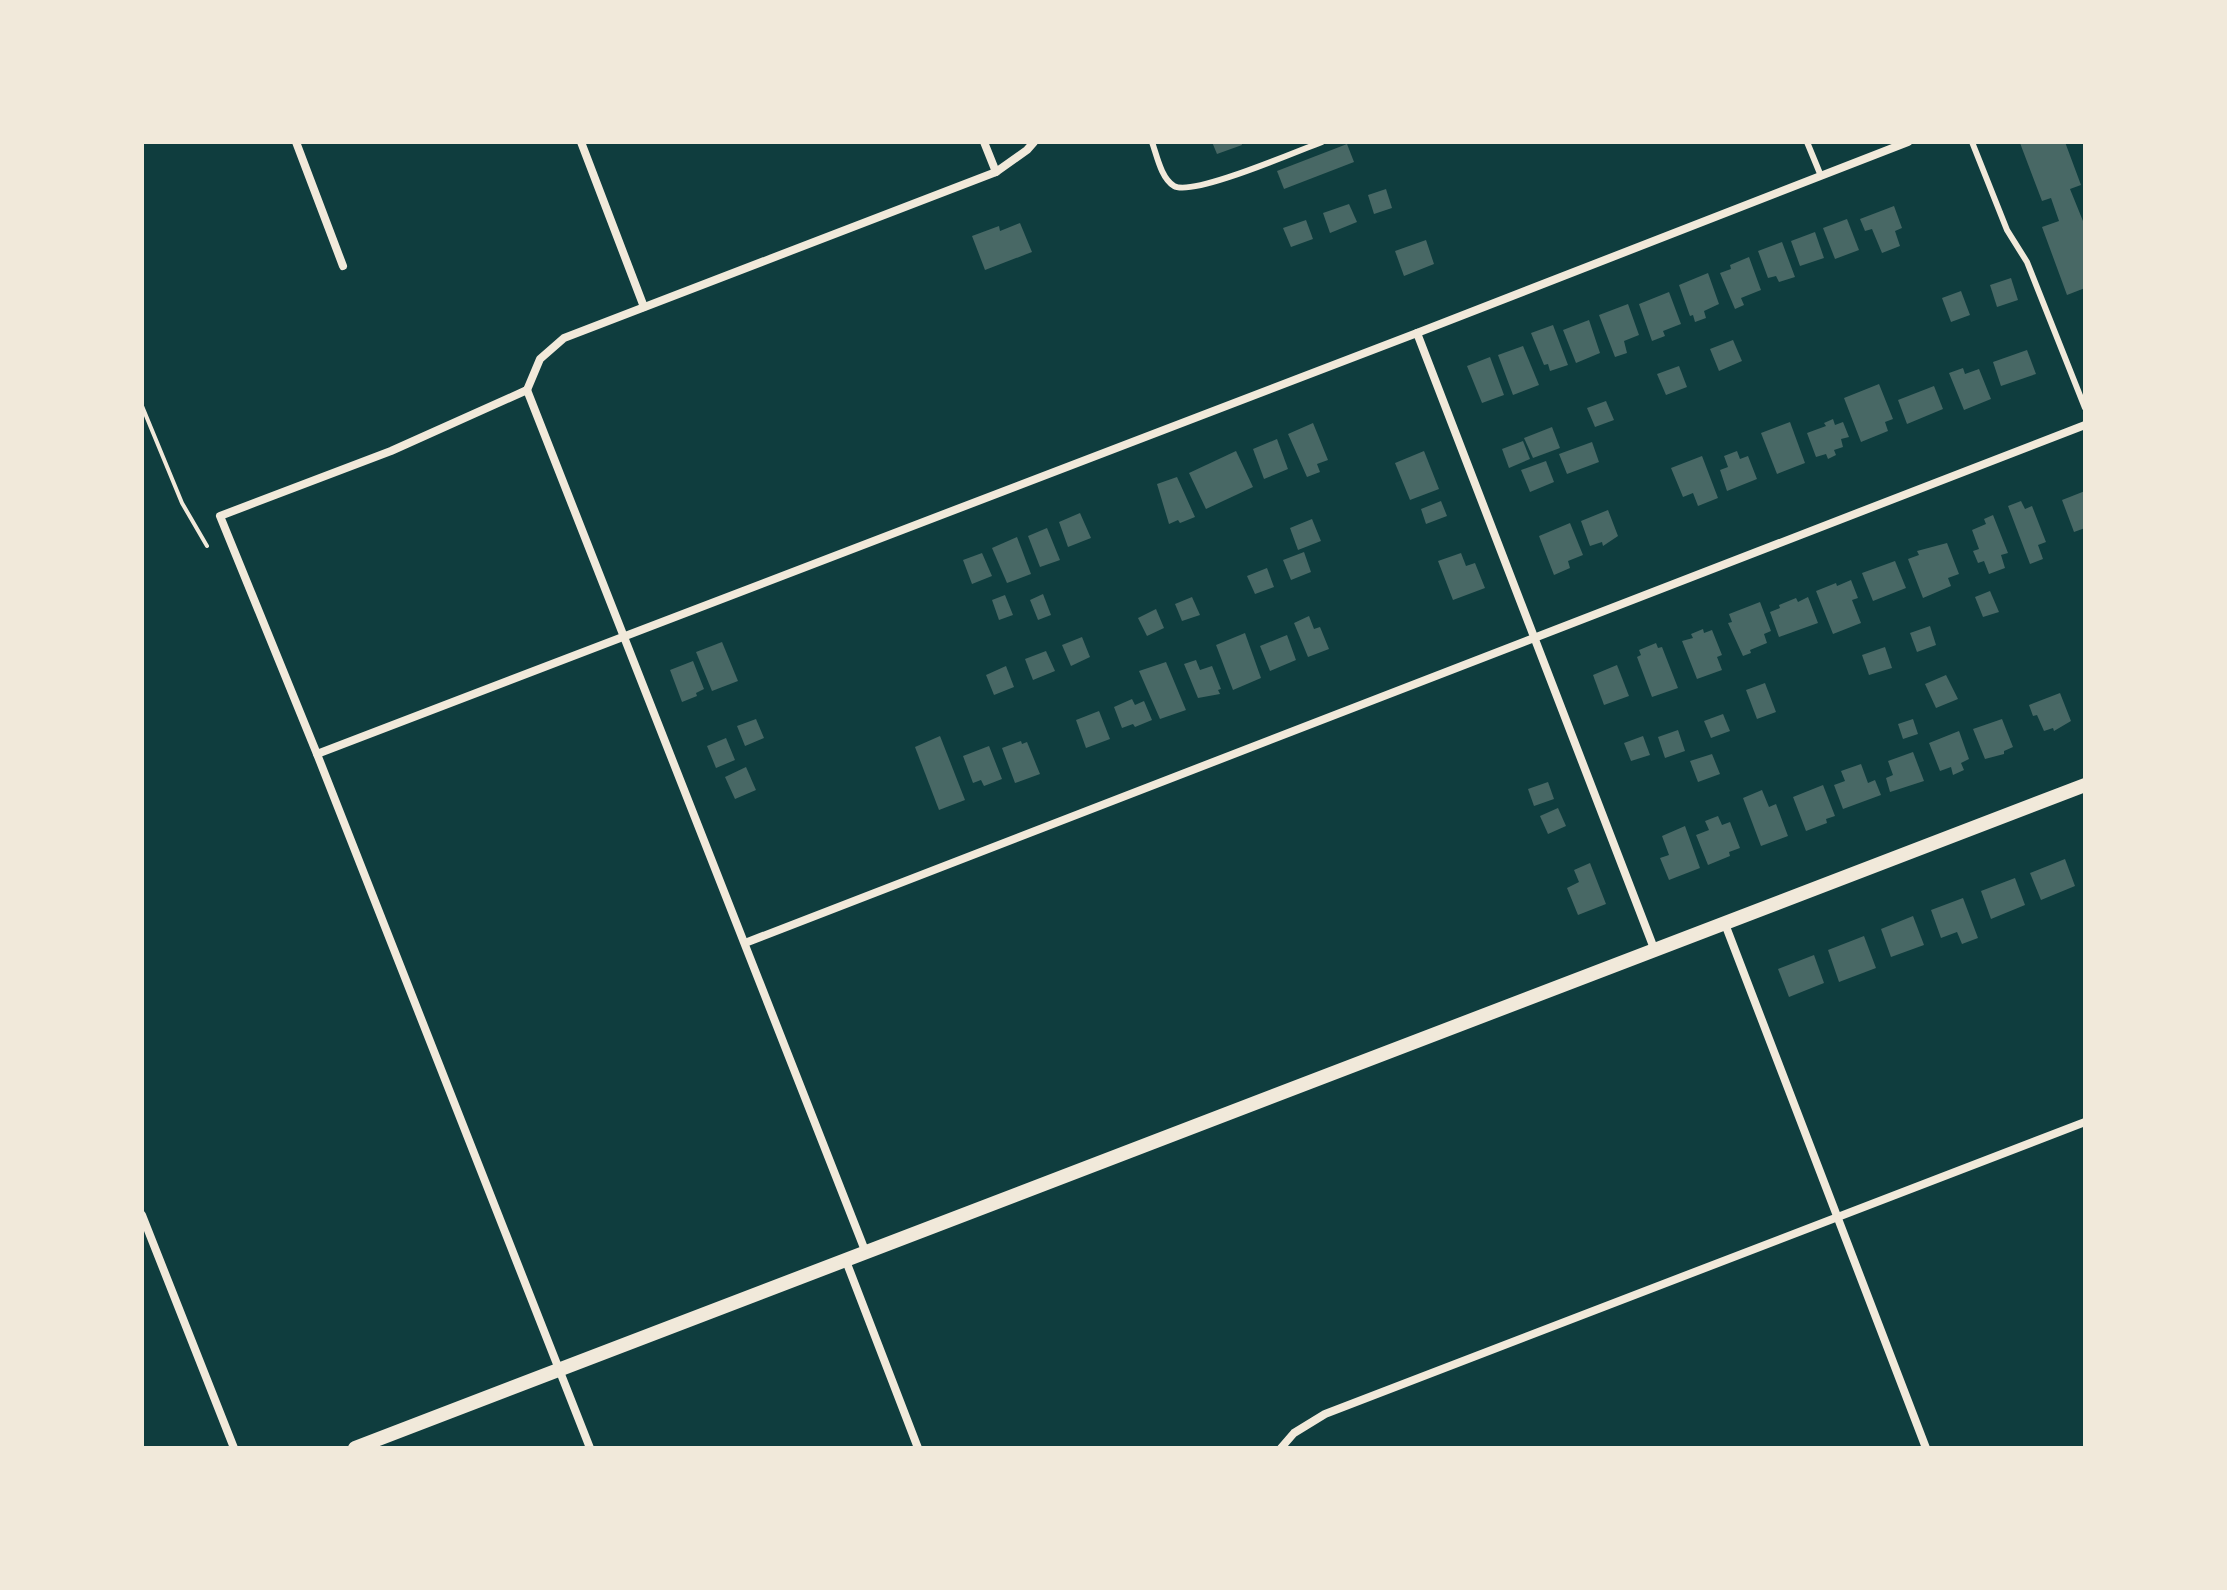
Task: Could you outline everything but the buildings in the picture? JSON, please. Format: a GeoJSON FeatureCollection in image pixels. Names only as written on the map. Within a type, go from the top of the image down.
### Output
{"type":"FeatureCollection","features":[{"type":"Feature","properties":{"kind":"street"},"geometry":{"type":"LineString","coordinates":[[296,142],[343,266]]}},
{"type":"Feature","properties":{"kind":"street"},"geometry":{"type":"LineString","coordinates":[[984,142],[996,172]]}},
{"type":"Feature","properties":{"kind":"street"},"geometry":{"type":"LineString","coordinates":[[590,1448],[220,516],[391,451],[527,390],[540,359],[564,338],[996,172],[1034,142]]}},
{"type":"Feature","properties":{"kind":"street"},"geometry":{"type":"LineString","coordinates":[[317,754],[1908,142]]}},
{"type":"Feature","properties":{"kind":"street"},"geometry":{"type":"LineString","coordinates":[[582,145],[644,307]]}},
{"type":"Feature","properties":{"kind":"street"},"geometry":{"type":"LineString","coordinates":[[1417,333],[1655,951]]}},
{"type":"Feature","properties":{"kind":"street"},"geometry":{"type":"LineString","coordinates":[[527,390],[866,1253]]}},
{"type":"Feature","properties":{"kind":"street"},"geometry":{"type":"LineString","coordinates":[[745,943],[2085,425]]}},
{"type":"Feature","properties":{"kind":"street"},"geometry":{"type":"LineString","coordinates":[[355,1448],[2085,785]]}},
{"type":"Feature","properties":{"kind":"street"},"geometry":{"type":"LineString","coordinates":[[1725,924],[1926,1448]]}},
{"type":"Feature","properties":{"kind":"street"},"geometry":{"type":"LineString","coordinates":[[1281,1448],[1294,1433],[1325,1414],[2085,1122]]}},
{"type":"Feature","properties":{"kind":"street"},"geometry":{"type":"LineString","coordinates":[[142,1215],[234,1448]]}},
{"type":"Feature","properties":{"kind":"street"},"geometry":{"type":"LineString","coordinates":[[846,1261],[918,1448]]}},
{"type":"Feature","properties":{"kind":"lane"},"geometry":{"type":"LineString","coordinates":[[1152,142],[1163,173],[1171,185],[1183,190],[1249,170],[1322,142]]}},
{"type":"Feature","properties":{"kind":"lane"},"geometry":{"type":"LineString","coordinates":[[1807,142],[1821,176]]}},
{"type":"Feature","properties":{"kind":"lane"},"geometry":{"type":"LineString","coordinates":[[1972,142],[2007,230],[2027,262],[2085,408]]}},
{"type":"Feature","properties":{"kind":"path"},"geometry":{"type":"LineString","coordinates":[[142,406],[182,503],[207,546]]}}]}
